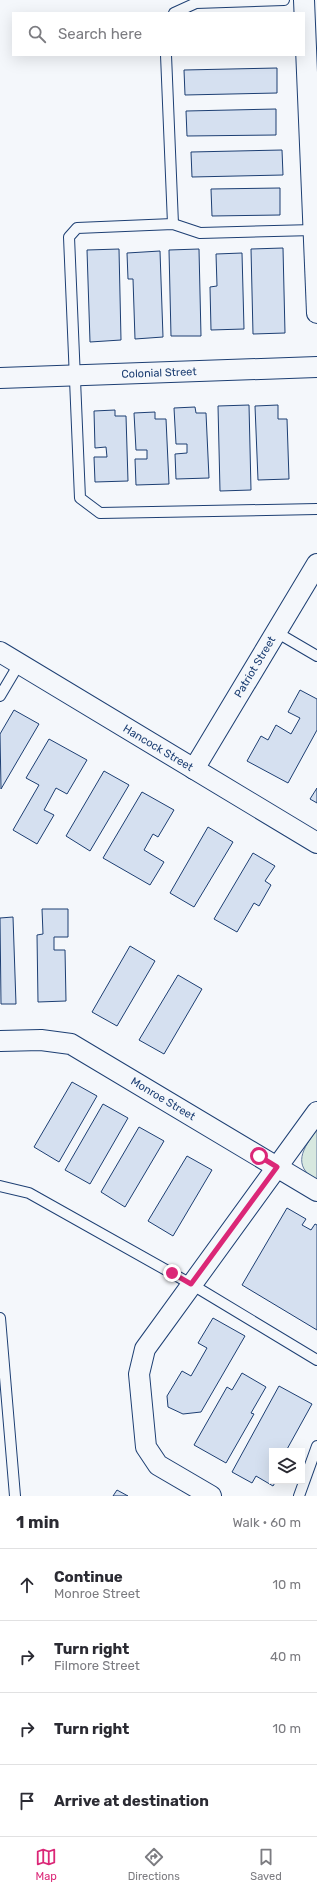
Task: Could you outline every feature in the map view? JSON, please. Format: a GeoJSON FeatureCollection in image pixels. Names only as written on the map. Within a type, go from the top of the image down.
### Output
{"type":"FeatureCollection","features":[{"type":"Feature","properties":{"kind":"street"},"geometry":{"type":"LineString","coordinates":[[304,0],[305,12]]}},
{"type":"Feature","properties":{"kind":"street"},"geometry":{"type":"LineString","coordinates":[[305,14],[314,136],[314,230],[317,312]]}},
{"type":"Feature","properties":{"kind":"street","name":"Colonial Street"},"geometry":{"type":"LineString","coordinates":[[0,378],[317,367]]}},
{"type":"Feature","properties":{"kind":"street","name":"Patriot Street"},"geometry":{"type":"LineString","coordinates":[[194,769],[317,564]]}},
{"type":"Feature","properties":{"kind":"street","name":"Hancock Street"},"geometry":{"type":"LineString","coordinates":[[0,652],[317,843]]}},
{"type":"Feature","properties":{"kind":"street","name":"Monroe Street"},"geometry":{"type":"LineString","coordinates":[[0,1041],[41,1040],[71,1044],[317,1191]]}},
{"type":"Feature","properties":{"kind":"street"},"geometry":{"type":"LineString","coordinates":[[212,1496],[158,1465],[146,1447],[139,1374],[145,1349],[317,1112]]}},
{"type":"Feature","properties":{"kind":"lane"},"geometry":{"type":"LineString","coordinates":[[176,12],[196,3],[284,0]]}},
{"type":"Feature","properties":{"kind":"lane"},"geometry":{"type":"LineString","coordinates":[[166,56],[173,224]]}},
{"type":"Feature","properties":{"kind":"lane"},"geometry":{"type":"LineString","coordinates":[[314,230],[200,233],[173,224],[77,228],[69,237],[80,498],[100,513],[317,509]]}},
{"type":"Feature","properties":{"kind":"lane"},"geometry":{"type":"LineString","coordinates":[[276,632],[317,656]]}},
{"type":"Feature","properties":{"kind":"lane"},"geometry":{"type":"LineString","coordinates":[[0,696],[19,664]]}},
{"type":"Feature","properties":{"kind":"lane"},"geometry":{"type":"LineString","coordinates":[[0,1186],[29,1193],[191,1284],[317,1360]]}},
{"type":"Feature","properties":{"kind":"lane"},"geometry":{"type":"LineString","coordinates":[[0,1318],[15,1496]]}},
{"type":"Feature","properties":{"kind":"lane"},"geometry":{"type":"LineString","coordinates":[[299,1496],[317,1446]]}},
{"type":"Feature","properties":{"kind":"shaded area"},"geometry":{"type":"Polygon","coordinates":[[[317,1129],[317,1181],[304,1169],[302,1156],[307,1143],[317,1129]]]}},
{"type":"Feature","properties":{"kind":"building"},"geometry":{"type":"Polygon","coordinates":[[[277,68],[277,93],[185,95],[184,70],[277,68]]]}},
{"type":"Feature","properties":{"kind":"building"},"geometry":{"type":"Polygon","coordinates":[[[276,109],[276,135],[187,136],[186,111],[276,109]]]}},
{"type":"Feature","properties":{"kind":"building"},"geometry":{"type":"Polygon","coordinates":[[[282,150],[283,175],[192,177],[191,152],[282,150]]]}},
{"type":"Feature","properties":{"kind":"building"},"geometry":{"type":"Polygon","coordinates":[[[280,188],[280,215],[212,216],[211,189],[280,188]]]}},
{"type":"Feature","properties":{"kind":"building"},"geometry":{"type":"Polygon","coordinates":[[[283,248],[285,333],[253,334],[251,249],[283,248]]]}},
{"type":"Feature","properties":{"kind":"building"},"geometry":{"type":"Polygon","coordinates":[[[119,249],[121,340],[90,342],[87,250],[119,249]]]}},
{"type":"Feature","properties":{"kind":"building"},"geometry":{"type":"Polygon","coordinates":[[[199,249],[201,336],[171,336],[169,250],[199,249]]]}},
{"type":"Feature","properties":{"kind":"building"},"geometry":{"type":"Polygon","coordinates":[[[160,251],[163,337],[135,339],[133,279],[128,279],[127,253],[160,251]]]}},
{"type":"Feature","properties":{"kind":"building"},"geometry":{"type":"Polygon","coordinates":[[[242,253],[244,329],[211,330],[210,287],[217,286],[216,254],[242,253]]]}},
{"type":"Feature","properties":{"kind":"building"},"geometry":{"type":"Polygon","coordinates":[[[249,405],[251,490],[220,491],[218,406],[249,405]]]}},
{"type":"Feature","properties":{"kind":"building"},"geometry":{"type":"Polygon","coordinates":[[[278,405],[278,419],[287,419],[289,479],[258,480],[255,406],[278,405]]]}},
{"type":"Feature","properties":{"kind":"building"},"geometry":{"type":"Polygon","coordinates":[[[195,407],[196,413],[206,413],[209,478],[176,479],[175,454],[187,453],[187,444],[176,444],[174,408],[195,407]]]}},
{"type":"Feature","properties":{"kind":"building"},"geometry":{"type":"Polygon","coordinates":[[[115,410],[115,416],[126,416],[128,481],[95,482],[94,457],[107,457],[106,447],[95,448],[94,411],[115,410]]]}},
{"type":"Feature","properties":{"kind":"building"},"geometry":{"type":"Polygon","coordinates":[[[155,412],[155,419],[166,419],[169,484],[136,485],[135,459],[147,459],[147,450],[136,450],[134,413],[155,412]]]}},
{"type":"Feature","properties":{"kind":"building"},"geometry":{"type":"Polygon","coordinates":[[[300,690],[317,699],[317,730],[288,783],[247,761],[261,736],[268,740],[276,725],[291,734],[300,718],[288,712],[300,690]]]}},
{"type":"Feature","properties":{"kind":"building"},"geometry":{"type":"Polygon","coordinates":[[[14,710],[39,724],[1,789],[0,734],[14,710]]]}},
{"type":"Feature","properties":{"kind":"building"},"geometry":{"type":"Polygon","coordinates":[[[49,739],[87,760],[67,794],[56,788],[44,810],[54,815],[37,844],[13,830],[39,785],[26,778],[49,739]]]}},
{"type":"Feature","properties":{"kind":"building"},"geometry":{"type":"Polygon","coordinates":[[[104,771],[129,785],[90,851],[66,836],[104,771]]]}},
{"type":"Feature","properties":{"kind":"building"},"geometry":{"type":"Polygon","coordinates":[[[317,788],[317,803],[310,799],[317,788]]]}},
{"type":"Feature","properties":{"kind":"building"},"geometry":{"type":"Polygon","coordinates":[[[142,792],[174,810],[158,837],[153,834],[144,850],[164,862],[150,885],[103,858],[142,792]]]}},
{"type":"Feature","properties":{"kind":"building"},"geometry":{"type":"Polygon","coordinates":[[[208,827],[233,842],[194,907],[170,893],[208,827]]]}},
{"type":"Feature","properties":{"kind":"building"},"geometry":{"type":"Polygon","coordinates":[[[253,853],[275,866],[265,881],[271,885],[259,906],[254,903],[237,932],[214,919],[253,853]]]}},
{"type":"Feature","properties":{"kind":"building"},"geometry":{"type":"Polygon","coordinates":[[[42,909],[68,909],[68,937],[54,937],[54,950],[65,950],[66,1001],[38,1002],[37,935],[43,934],[42,909]]]}},
{"type":"Feature","properties":{"kind":"building"},"geometry":{"type":"Polygon","coordinates":[[[13,917],[16,1004],[1,1004],[0,918],[13,917]]]}},
{"type":"Feature","properties":{"kind":"building"},"geometry":{"type":"Polygon","coordinates":[[[130,946],[155,961],[117,1026],[92,1012],[130,946]]]}},
{"type":"Feature","properties":{"kind":"building"},"geometry":{"type":"Polygon","coordinates":[[[178,975],[202,989],[164,1054],[139,1040],[178,975]]]}},
{"type":"Feature","properties":{"kind":"building"},"geometry":{"type":"Polygon","coordinates":[[[72,1082],[97,1096],[59,1162],[34,1147],[72,1082]]]}},
{"type":"Feature","properties":{"kind":"building"},"geometry":{"type":"Polygon","coordinates":[[[103,1104],[128,1118],[90,1184],[65,1170],[103,1104]]]}},
{"type":"Feature","properties":{"kind":"building"},"geometry":{"type":"Polygon","coordinates":[[[139,1127],[164,1141],[125,1207],[101,1192],[139,1127]]]}},
{"type":"Feature","properties":{"kind":"building"},"geometry":{"type":"Polygon","coordinates":[[[187,1156],[212,1170],[173,1236],[148,1221],[187,1156]]]}},
{"type":"Feature","properties":{"kind":"building"},"geometry":{"type":"Polygon","coordinates":[[[287,1208],[306,1219],[302,1225],[311,1230],[315,1224],[317,1225],[317,1330],[242,1285],[287,1208]]]}},
{"type":"Feature","properties":{"kind":"building"},"geometry":{"type":"Polygon","coordinates":[[[213,1318],[245,1336],[201,1412],[183,1414],[168,1407],[167,1396],[182,1371],[191,1376],[207,1348],[198,1343],[213,1318]]]}},
{"type":"Feature","properties":{"kind":"building"},"geometry":{"type":"Polygon","coordinates":[[[242,1373],[266,1387],[251,1413],[254,1414],[226,1463],[194,1445],[227,1387],[232,1390],[242,1373]]]}},
{"type":"Feature","properties":{"kind":"building"},"geometry":{"type":"Polygon","coordinates":[[[279,1386],[312,1404],[288,1448],[269,1448],[269,1484],[256,1476],[252,1483],[232,1472],[279,1386]]]}},
{"type":"Feature","properties":{"kind":"building"},"geometry":{"type":"Polygon","coordinates":[[[117,1490],[128,1496],[113,1496],[117,1490]]]}},
{"type":"Feature","properties":{"kind":"route"},"geometry":{"type":"LineString","coordinates":[[172,1273],[191,1284],[277,1167],[259,1156]]}}]}
